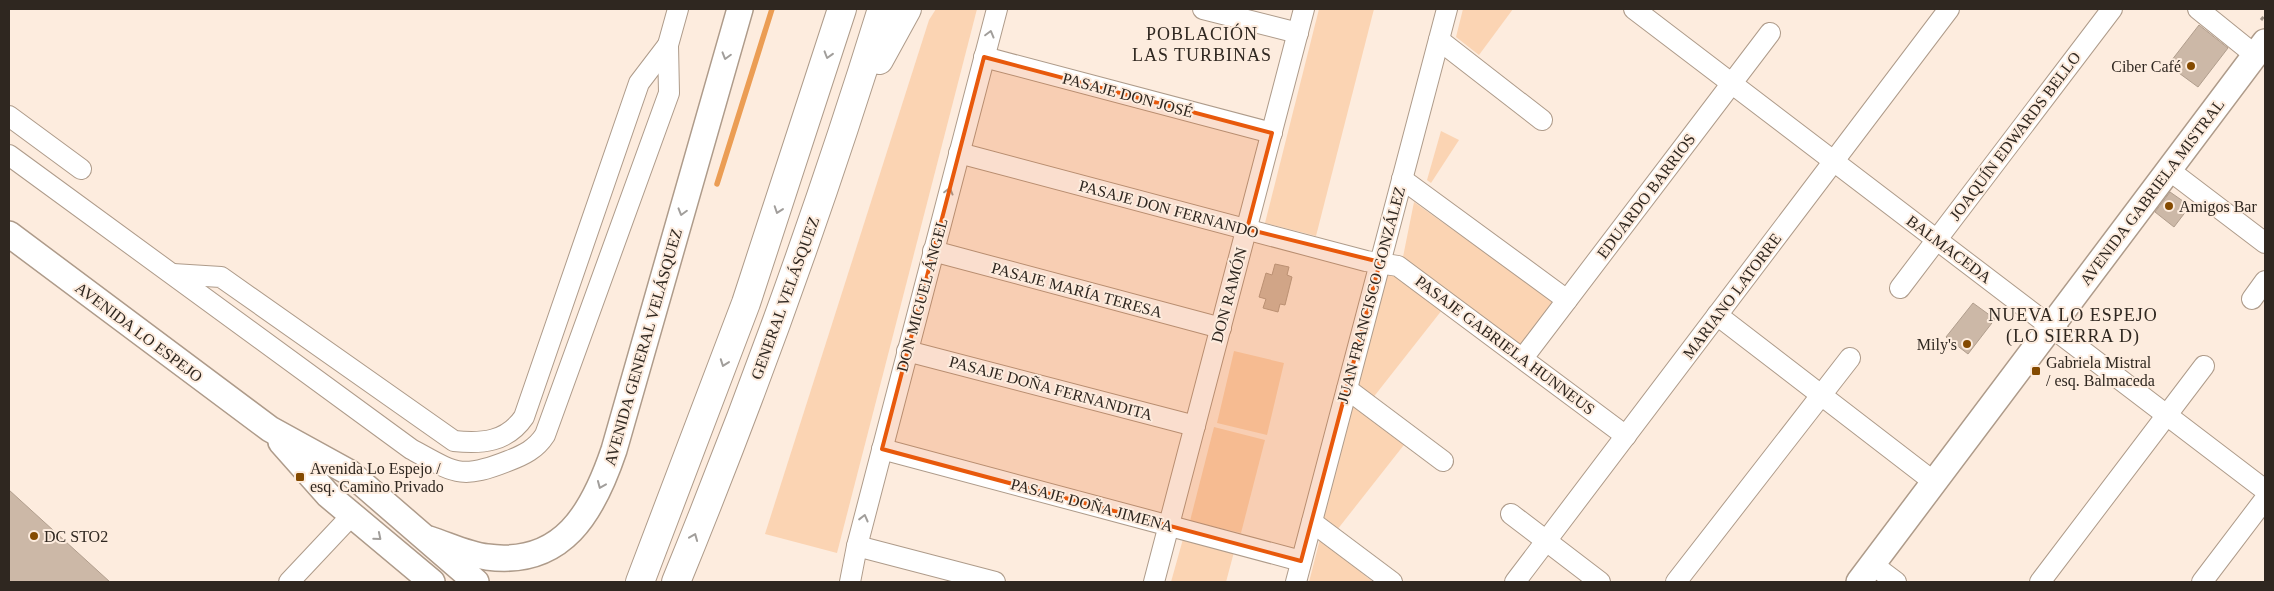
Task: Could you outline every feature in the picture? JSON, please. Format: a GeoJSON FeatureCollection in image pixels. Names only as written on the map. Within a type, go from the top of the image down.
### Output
{"type":"FeatureCollection","features":[{"type":"Feature","properties":{"kind":"highway"},"geometry":{"type":"LineString","coordinates":[[640,582],[746,303],[842,9]]}},
{"type":"Feature","properties":{"kind":"highway","name":"GENERAL VELÁSQUEZ"},"geometry":{"type":"LineString","coordinates":[[676,582],[740,422],[822,195],[882,9]]}},
{"type":"Feature","properties":{"kind":"highway"},"geometry":{"type":"LineString","coordinates":[[822,195],[868,83],[907,9]]}},
{"type":"Feature","properties":{"kind":"main road","name":"AVENIDA GENERAL VELÁSQUEZ"},"geometry":{"type":"LineString","coordinates":[[429,539],[485,557],[520,557],[536,553],[563,538],[592,506],[614,450],[740,9]]}},
{"type":"Feature","properties":{"kind":"main road","name":"AVENIDA GABRIELA MISTRAL"},"geometry":{"type":"LineString","coordinates":[[1865,573],[2260,49]]}},
{"type":"Feature","properties":{"kind":"main road","name":"AVENIDA LO ESPEJO"},"geometry":{"type":"LineString","coordinates":[[9,234],[270,429],[350,473],[429,539],[476,582]]}},
{"type":"Feature","properties":{"kind":"main road","name":"AVENIDA LO ESPEJO"},"geometry":{"type":"LineString","coordinates":[[270,429],[328,495],[432,582]]}},
{"type":"Feature","properties":{"kind":"street"},"geometry":{"type":"LineString","coordinates":[[9,155],[411,449],[447,468],[470,474],[485,471],[527,453],[539,444],[545,435],[669,93],[668,45],[678,9]]}},
{"type":"Feature","properties":{"kind":"street","name":"DON MIGUEL ÁNGEL"},"geometry":{"type":"LineString","coordinates":[[850,582],[857,546],[882,448],[997,9]]}},
{"type":"Feature","properties":{"kind":"street"},"geometry":{"type":"LineString","coordinates":[[1203,9],[1298,33]]}},
{"type":"Feature","properties":{"kind":"street","name":"DON RAMÓN"},"geometry":{"type":"LineString","coordinates":[[1154,582],[1304,9]]}},
{"type":"Feature","properties":{"kind":"street","name":"JUAN FRANCISCO GONZÁLEZ"},"geometry":{"type":"LineString","coordinates":[[1296,582],[1447,9]]}},
{"type":"Feature","properties":{"kind":"street","name":"BALMACEDA"},"geometry":{"type":"LineString","coordinates":[[1634,9],[2265,490]]}},
{"type":"Feature","properties":{"kind":"street","name":"MARIANO LATORRE"},"geometry":{"type":"LineString","coordinates":[[1516,582],[1949,9]]}},
{"type":"Feature","properties":{"kind":"street","name":"JOAQUÍN EDWARDS BELLO"},"geometry":{"type":"LineString","coordinates":[[1900,288],[2112,9]]}},
{"type":"Feature","properties":{"kind":"street"},"geometry":{"type":"LineString","coordinates":[[2198,9],[2260,49]]}},
{"type":"Feature","properties":{"kind":"street","name":"EDUARDO BARRIOS"},"geometry":{"type":"LineString","coordinates":[[1523,358],[1770,33]]}},
{"type":"Feature","properties":{"kind":"street"},"geometry":{"type":"LineString","coordinates":[[1440,40],[1542,120]]}},
{"type":"Feature","properties":{"kind":"street"},"geometry":{"type":"LineString","coordinates":[[173,274],[221,277],[454,441],[476,443],[495,440],[509,434],[524,416],[639,83],[668,45]]}},
{"type":"Feature","properties":{"kind":"street","name":"PASAJE DON JOSÉ"},"geometry":{"type":"LineString","coordinates":[[984,57],[1272,133]]}},
{"type":"Feature","properties":{"kind":"street"},"geometry":{"type":"LineString","coordinates":[[9,116],[81,168]]}},
{"type":"Feature","properties":{"kind":"street","name":"PASAJE DON FERNANDO"},"geometry":{"type":"LineString","coordinates":[[959,153],[1366,261],[1380,262]]}},
{"type":"Feature","properties":{"kind":"street"},"geometry":{"type":"LineString","coordinates":[[2169,170],[2265,243]]}},
{"type":"Feature","properties":{"kind":"street"},"geometry":{"type":"LineString","coordinates":[[1402,179],[1567,300]]}},
{"type":"Feature","properties":{"kind":"street","name":"PASAJE MARÍA TERESA"},"geometry":{"type":"LineString","coordinates":[[933,251],[1221,328]]}},
{"type":"Feature","properties":{"kind":"street","name":"PASAJE GABRIELA HUNNEUS"},"geometry":{"type":"LineString","coordinates":[[1380,262],[1398,266],[1626,436]]}},
{"type":"Feature","properties":{"kind":"street"},"geometry":{"type":"LineString","coordinates":[[2252,299],[2265,281]]}},
{"type":"Feature","properties":{"kind":"street"},"geometry":{"type":"LineString","coordinates":[[1718,315],[1934,482]]}},
{"type":"Feature","properties":{"kind":"street","name":"PASAJE DOÑA FERNANDITA"},"geometry":{"type":"LineString","coordinates":[[907,351],[1195,426]]}},
{"type":"Feature","properties":{"kind":"street"},"geometry":{"type":"LineString","coordinates":[[1676,582],[1850,358]]}},
{"type":"Feature","properties":{"kind":"street"},"geometry":{"type":"LineString","coordinates":[[2040,582],[2204,366]]}},
{"type":"Feature","properties":{"kind":"street"},"geometry":{"type":"LineString","coordinates":[[1347,389],[1443,461]]}},
{"type":"Feature","properties":{"kind":"street"},"geometry":{"type":"LineString","coordinates":[[447,468],[454,441]]}},
{"type":"Feature","properties":{"kind":"street","name":"PASAJE DOÑA JIMENA"},"geometry":{"type":"LineString","coordinates":[[882,448],[1302,561]]}},
{"type":"Feature","properties":{"kind":"street"},"geometry":{"type":"LineString","coordinates":[[2202,582],[2265,499]]}},
{"type":"Feature","properties":{"kind":"street"},"geometry":{"type":"LineString","coordinates":[[1511,514],[1600,582]]}},
{"type":"Feature","properties":{"kind":"street"},"geometry":{"type":"LineString","coordinates":[[289,582],[352,515]]}},
{"type":"Feature","properties":{"kind":"street"},"geometry":{"type":"LineString","coordinates":[[1312,522],[1392,582]]}},
{"type":"Feature","properties":{"kind":"street"},"geometry":{"type":"LineString","coordinates":[[857,546],[995,582]]}},
{"type":"Feature","properties":{"kind":"street"},"geometry":{"type":"LineString","coordinates":[[1865,573],[1896,582]]}},
{"type":"Feature","properties":{"kind":"highlighted area"},"geometry":{"type":"Polygon","coordinates":[[[984,57],[1272,133],[1247,229],[1380,262],[1301,561],[882,449],[984,57]]]}},
{"type":"Feature","properties":{"kind":"shaded area"},"geometry":{"type":"Polygon","coordinates":[[[936,9],[977,9],[837,553],[765,534],[929,20],[936,9]]]}},
{"type":"Feature","properties":{"kind":"shaded area"},"geometry":{"type":"Polygon","coordinates":[[[1319,9],[1374,9],[1316,236],[1265,223],[1319,9]]]}},
{"type":"Feature","properties":{"kind":"shaded area"},"geometry":{"type":"Polygon","coordinates":[[[1463,9],[1513,9],[1479,55],[1456,37],[1463,9]]]}},
{"type":"Feature","properties":{"kind":"shaded area"},"geometry":{"type":"Polygon","coordinates":[[[1441,131],[1459,140],[1431,183],[1427,180],[1441,131]]]}},
{"type":"Feature","properties":{"kind":"shaded area"},"geometry":{"type":"Polygon","coordinates":[[[1414,202],[1553,301],[1520,347],[1403,257],[1414,202]]]}},
{"type":"Feature","properties":{"kind":"shaded area"},"geometry":{"type":"Polygon","coordinates":[[[1388,268],[1442,310],[1372,399],[1358,388],[1388,268]]]}},
{"type":"Feature","properties":{"kind":"shaded area"},"geometry":{"type":"Polygon","coordinates":[[[1234,351],[1284,363],[1267,435],[1217,423],[1234,351]]]}},
{"type":"Feature","properties":{"kind":"shaded area"},"geometry":{"type":"Polygon","coordinates":[[[1354,399],[1407,441],[1337,530],[1323,519],[1354,399]]]}},
{"type":"Feature","properties":{"kind":"shaded area"},"geometry":{"type":"Polygon","coordinates":[[[1214,427],[1265,440],[1241,533],[1190,521],[1214,427]]]}},
{"type":"Feature","properties":{"kind":"shaded area"},"geometry":{"type":"Polygon","coordinates":[[[1183,539],[1234,552],[1226,582],[1171,582],[1183,539]]]}},
{"type":"Feature","properties":{"kind":"shaded area"},"geometry":{"type":"Polygon","coordinates":[[[1320,539],[1373,582],[1309,582],[1320,539]]]}},
{"type":"Feature","properties":{"kind":"building"},"geometry":{"type":"Polygon","coordinates":[[[2199,25],[2228,48],[2198,87],[2168,65],[2199,25]]]}},
{"type":"Feature","properties":{"kind":"building"},"geometry":{"type":"Polygon","coordinates":[[[2170,192],[2190,206],[2174,227],[2155,212],[2170,192]]]}},
{"type":"Feature","properties":{"kind":"building"},"geometry":{"type":"Polygon","coordinates":[[[1275,264],[1289,267],[1287,275],[1292,277],[1285,305],[1280,304],[1278,312],[1263,308],[1266,299],[1259,297],[1266,273],[1272,275],[1275,264]]]}},
{"type":"Feature","properties":{"kind":"building"},"geometry":{"type":"Polygon","coordinates":[[[1973,303],[1995,319],[1968,354],[1946,337],[1973,303]]]}},
{"type":"Feature","properties":{"kind":"building","name":"DC STO2"},"geometry":{"type":"Polygon","coordinates":[[[9,490],[110,582],[9,582],[9,490]]]}},
{"type":"Feature","properties":{"kind":"waterway"},"geometry":{"type":"LineString","coordinates":[[717,184],[772,9]]}},
{"type":"Feature","properties":{"kind":"place","name":"Ciber Café"},"geometry":{"type":"Point","coordinates":[2191,66]}},
{"type":"Feature","properties":{"kind":"place","name":"Amigos Bar"},"geometry":{"type":"Point","coordinates":[2169,206]}},
{"type":"Feature","properties":{"kind":"place","name":"Mily's"},"geometry":{"type":"Point","coordinates":[1967,344]}},
{"type":"Feature","properties":{"kind":"place","name":"Gabriela Mistral / esq. Balmaceda"},"geometry":{"type":"Point","coordinates":[2036,371]}},
{"type":"Feature","properties":{"kind":"place","name":"Avenida Lo Espejo / esq. Camino Privado"},"geometry":{"type":"Point","coordinates":[300,477]}},
{"type":"Feature","properties":{"kind":"place","name":"DC STO2"},"geometry":{"type":"Point","coordinates":[34,536]}},
{"type":"Feature","properties":{"kind":"district","name":"POBLACIÓN LAS TURBINAS"},"geometry":{"type":"Point","coordinates":[1202,44]}},
{"type":"Feature","properties":{"kind":"district","name":"NUEVA LO ESPEJO (LO SIERRA D)"},"geometry":{"type":"Point","coordinates":[2073,325]}}]}
